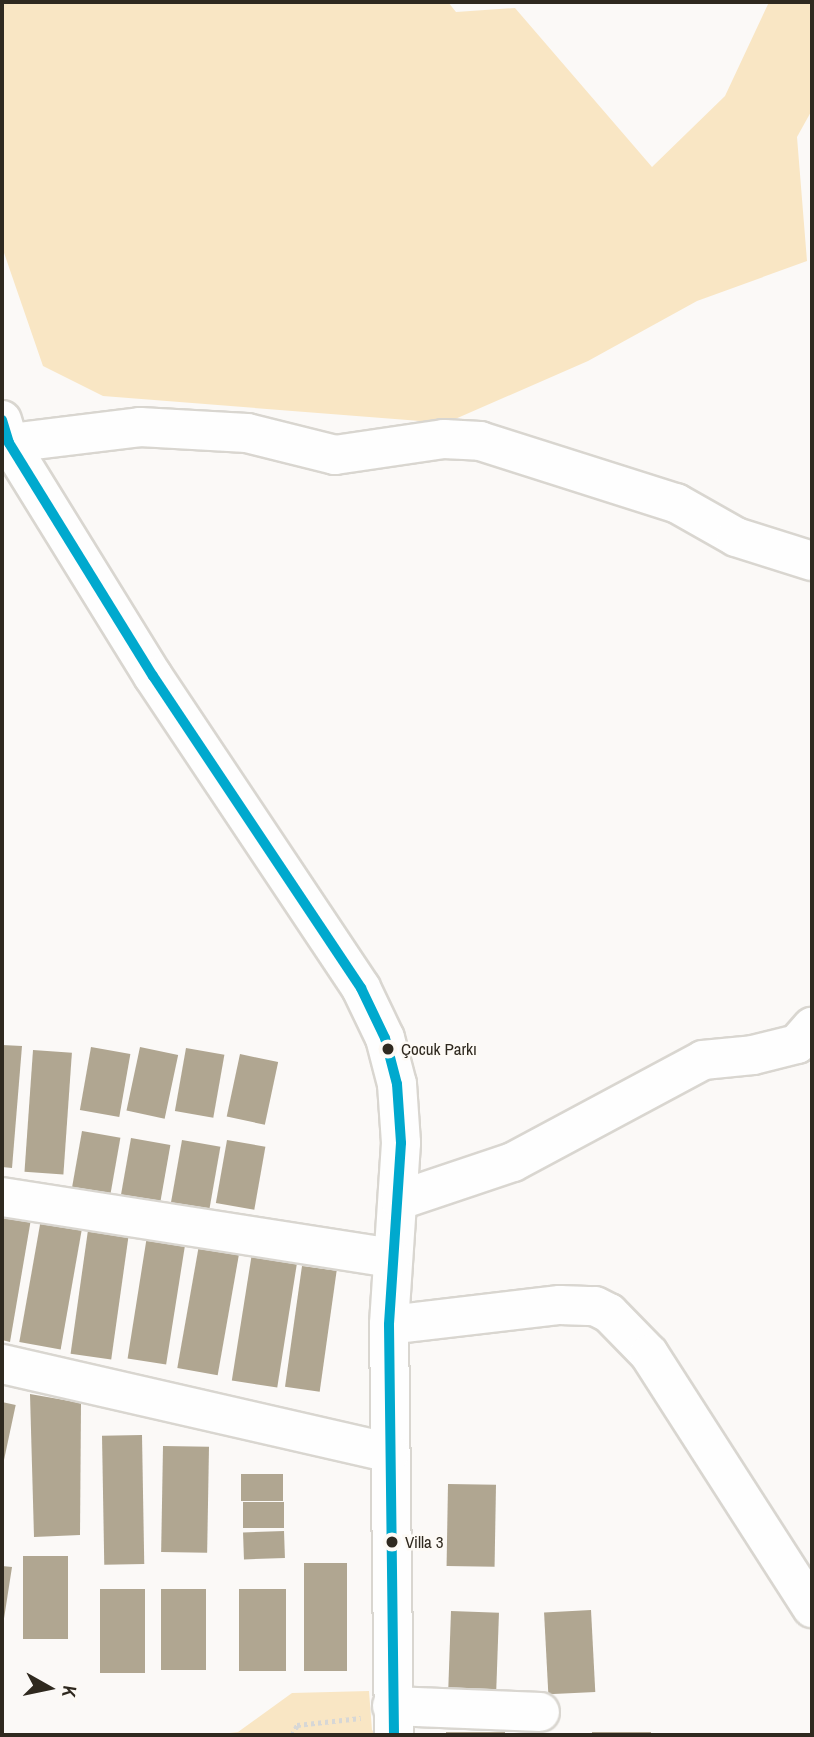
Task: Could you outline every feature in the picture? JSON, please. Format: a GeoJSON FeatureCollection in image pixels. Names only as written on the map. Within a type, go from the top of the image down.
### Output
{"type":"FeatureCollection","features":[{"type":"Feature","properties":{"kind":"street"},"geometry":{"type":"LineString","coordinates":[[540,1712],[393,1720],[389,1325],[391,1258],[400,1200],[397,1084],[385,1038],[361,988],[153,676],[4,436],[140,427],[247,433],[335,456],[444,439],[480,441],[676,503],[736,537],[810,550]]}},
{"type":"Feature","properties":{"kind":"street"},"geometry":{"type":"LineString","coordinates":[[400,1200],[513,1161],[702,1060],[753,1055],[797,1044],[812,1027]]}},
{"type":"Feature","properties":{"kind":"street"},"geometry":{"type":"LineString","coordinates":[[2,1197],[391,1258]]}},
{"type":"Feature","properties":{"kind":"street"},"geometry":{"type":"LineString","coordinates":[[389,1325],[561,1305],[595,1306],[609,1312],[649,1354],[812,1608]]}},
{"type":"Feature","properties":{"kind":"street"},"geometry":{"type":"LineString","coordinates":[[2,1364],[390,1452]]}},
{"type":"Feature","properties":{"kind":"path"},"geometry":{"type":"LineString","coordinates":[[292,1735],[297,1725],[324,1719],[393,1720]]}},
{"type":"Feature","properties":{"kind":"shaded area"},"geometry":{"type":"Polygon","coordinates":[[[2,2],[448,2],[456,12],[515,8],[652,167],[725,96],[769,2],[812,2],[812,110],[797,137],[807,261],[697,301],[588,361],[446,423],[103,396],[43,366],[2,247],[2,2]]]}},
{"type":"Feature","properties":{"kind":"shaded area"},"geometry":{"type":"Polygon","coordinates":[[[369,1691],[372,1730],[377,1735],[212,1735],[238,1732],[292,1693],[369,1691]]]}},
{"type":"Feature","properties":{"kind":"building"},"geometry":{"type":"Polygon","coordinates":[[[2,1045],[22,1046],[12,1168],[2,1167],[2,1045]]]}},
{"type":"Feature","properties":{"kind":"building"},"geometry":{"type":"Polygon","coordinates":[[[91,1047],[130,1054],[119,1117],[80,1110],[91,1047]]]}},
{"type":"Feature","properties":{"kind":"building"},"geometry":{"type":"Polygon","coordinates":[[[140,1047],[178,1055],[165,1119],[126,1111],[140,1047]]]}},
{"type":"Feature","properties":{"kind":"building"},"geometry":{"type":"Polygon","coordinates":[[[186,1048],[224,1055],[213,1118],[175,1111],[186,1048]]]}},
{"type":"Feature","properties":{"kind":"building"},"geometry":{"type":"Polygon","coordinates":[[[33,1050],[72,1053],[63,1174],[24,1172],[33,1050]]]}},
{"type":"Feature","properties":{"kind":"building"},"geometry":{"type":"Polygon","coordinates":[[[240,1054],[278,1062],[265,1125],[227,1117],[240,1054]]]}},
{"type":"Feature","properties":{"kind":"building"},"geometry":{"type":"Polygon","coordinates":[[[82,1131],[120,1138],[109,1201],[71,1194],[82,1131]]]}},
{"type":"Feature","properties":{"kind":"building"},"geometry":{"type":"Polygon","coordinates":[[[131,1138],[170,1145],[159,1208],[120,1201],[131,1138]]]}},
{"type":"Feature","properties":{"kind":"building"},"geometry":{"type":"Polygon","coordinates":[[[182,1140],[220,1147],[209,1210],[171,1203],[182,1140]]]}},
{"type":"Feature","properties":{"kind":"building"},"geometry":{"type":"Polygon","coordinates":[[[227,1140],[265,1147],[254,1210],[216,1203],[227,1140]]]}},
{"type":"Feature","properties":{"kind":"building"},"geometry":{"type":"Polygon","coordinates":[[[2,1214],[31,1219],[10,1342],[2,1340],[2,1214]]]}},
{"type":"Feature","properties":{"kind":"building"},"geometry":{"type":"Polygon","coordinates":[[[41,1219],[82,1226],[61,1349],[19,1342],[41,1219]]]}},
{"type":"Feature","properties":{"kind":"building"},"geometry":{"type":"Polygon","coordinates":[[[88,1230],[129,1236],[111,1359],[71,1354],[88,1230]]]}},
{"type":"Feature","properties":{"kind":"building"},"geometry":{"type":"Polygon","coordinates":[[[147,1236],[186,1242],[166,1365],[128,1358],[147,1236]]]}},
{"type":"Feature","properties":{"kind":"building"},"geometry":{"type":"Polygon","coordinates":[[[199,1245],[239,1252],[218,1375],[177,1368],[199,1245]]]}},
{"type":"Feature","properties":{"kind":"building"},"geometry":{"type":"Polygon","coordinates":[[[252,1253],[297,1260],[277,1388],[232,1380],[252,1253]]]}},
{"type":"Feature","properties":{"kind":"building"},"geometry":{"type":"Polygon","coordinates":[[[302,1266],[337,1271],[320,1392],[285,1387],[302,1266]]]}},
{"type":"Feature","properties":{"kind":"building"},"geometry":{"type":"Polygon","coordinates":[[[30,1394],[81,1403],[80,1535],[34,1537],[30,1394]]]}},
{"type":"Feature","properties":{"kind":"building"},"geometry":{"type":"Polygon","coordinates":[[[2,1402],[16,1405],[2,1469],[2,1402]]]}},
{"type":"Feature","properties":{"kind":"building"},"geometry":{"type":"Polygon","coordinates":[[[142,1435],[144,1564],[104,1565],[102,1436],[142,1435]]]}},
{"type":"Feature","properties":{"kind":"building"},"geometry":{"type":"Polygon","coordinates":[[[163,1446],[209,1447],[207,1553],[161,1552],[163,1446]]]}},
{"type":"Feature","properties":{"kind":"building"},"geometry":{"type":"Polygon","coordinates":[[[241,1474],[283,1474],[283,1501],[241,1501],[241,1474]]]}},
{"type":"Feature","properties":{"kind":"building"},"geometry":{"type":"Polygon","coordinates":[[[448,1484],[496,1485],[495,1567],[447,1566],[448,1484]]]}},
{"type":"Feature","properties":{"kind":"building"},"geometry":{"type":"Polygon","coordinates":[[[243,1502],[284,1502],[284,1528],[243,1528],[243,1502]]]}},
{"type":"Feature","properties":{"kind":"building"},"geometry":{"type":"Polygon","coordinates":[[[284,1531],[285,1558],[244,1559],[243,1532],[284,1531]]]}},
{"type":"Feature","properties":{"kind":"building"},"geometry":{"type":"Polygon","coordinates":[[[23,1556],[68,1556],[68,1639],[23,1639],[23,1556]]]}},
{"type":"Feature","properties":{"kind":"building"},"geometry":{"type":"Polygon","coordinates":[[[304,1563],[347,1563],[347,1671],[304,1671],[304,1563]]]}},
{"type":"Feature","properties":{"kind":"building"},"geometry":{"type":"Polygon","coordinates":[[[2,1566],[12,1567],[3,1625],[2,1624],[2,1566]]]}},
{"type":"Feature","properties":{"kind":"building"},"geometry":{"type":"Polygon","coordinates":[[[100,1589],[145,1589],[145,1673],[100,1673],[100,1589]]]}},
{"type":"Feature","properties":{"kind":"building"},"geometry":{"type":"Polygon","coordinates":[[[161,1589],[206,1589],[206,1670],[161,1670],[161,1589]]]}},
{"type":"Feature","properties":{"kind":"building"},"geometry":{"type":"Polygon","coordinates":[[[239,1589],[286,1589],[286,1671],[239,1671],[239,1589]]]}},
{"type":"Feature","properties":{"kind":"building"},"geometry":{"type":"Polygon","coordinates":[[[591,1610],[595,1692],[548,1694],[544,1612],[591,1610]]]}},
{"type":"Feature","properties":{"kind":"building"},"geometry":{"type":"Polygon","coordinates":[[[451,1611],[499,1613],[496,1696],[448,1694],[451,1611]]]}},
{"type":"Feature","properties":{"kind":"building"},"geometry":{"type":"Polygon","coordinates":[[[446,1732],[505,1732],[505,1735],[446,1735],[446,1732]]]}},
{"type":"Feature","properties":{"kind":"building"},"geometry":{"type":"Polygon","coordinates":[[[592,1732],[651,1732],[651,1735],[592,1735],[592,1732]]]}},
{"type":"Feature","properties":{"kind":"transit line"},"geometry":{"type":"LineString","coordinates":[[2,420],[9,443],[153,676],[361,988],[385,1038],[397,1084],[401,1143],[389,1325],[394,1735]]}},
{"type":"Feature","properties":{"kind":"place","name":"Çocuk Parkı"},"geometry":{"type":"Point","coordinates":[388,1049]}},
{"type":"Feature","properties":{"kind":"place","name":"Villa 3"},"geometry":{"type":"Point","coordinates":[392,1542]}}]}
